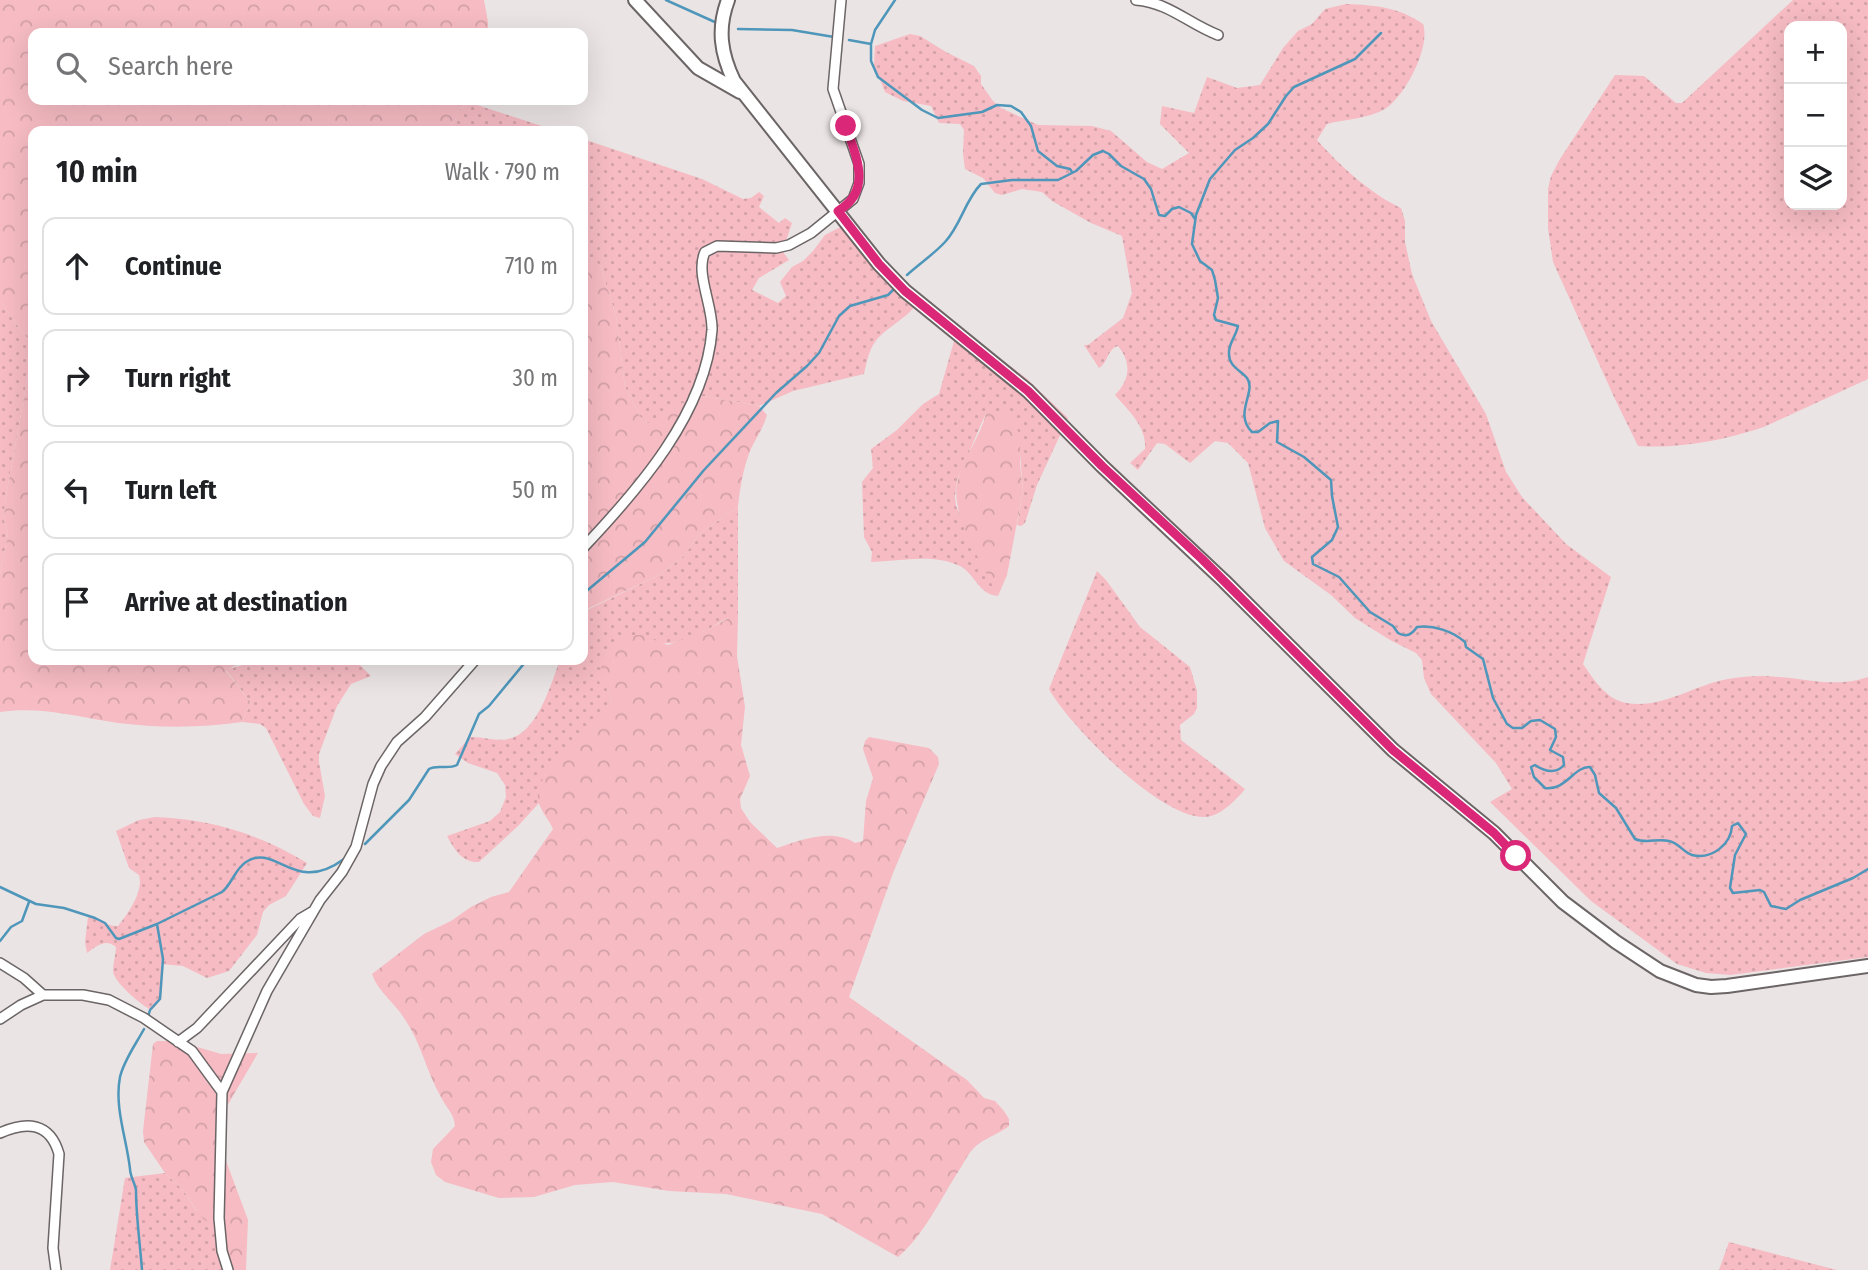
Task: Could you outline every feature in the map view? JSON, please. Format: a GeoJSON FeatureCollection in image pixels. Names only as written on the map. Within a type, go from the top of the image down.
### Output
{"type":"FeatureCollection","features":[{"type":"Feature","properties":{"kind":"main road"},"geometry":{"type":"LineString","coordinates":[[635,0],[698,68],[740,92]]}},
{"type":"Feature","properties":{"kind":"main road"},"geometry":{"type":"LineString","coordinates":[[728,0],[721,26],[721,45],[728,68],[740,92],[879,264],[905,291],[1028,391],[1393,750],[1494,833],[1563,902],[1600,931],[1667,974],[1696,985],[1711,987],[1868,966]]}},
{"type":"Feature","properties":{"kind":"street"},"geometry":{"type":"LineString","coordinates":[[588,543],[618,511],[655,464],[678,428],[702,377],[712,327],[708,294],[701,268],[705,252],[717,246],[776,248],[789,245],[811,233],[853,200],[860,172],[833,89],[841,0]]}},
{"type":"Feature","properties":{"kind":"street"},"geometry":{"type":"LineString","coordinates":[[1136,0],[1159,3],[1218,35]]}},
{"type":"Feature","properties":{"kind":"street"},"geometry":{"type":"LineString","coordinates":[[228,1270],[222,1251],[219,1218],[222,1092],[267,991],[314,910],[342,872],[356,846],[373,784],[381,766],[397,742],[425,716],[471,665]]}},
{"type":"Feature","properties":{"kind":"street"},"geometry":{"type":"LineString","coordinates":[[178,1042],[197,1028],[300,919],[314,910]]}},
{"type":"Feature","properties":{"kind":"street"},"geometry":{"type":"LineString","coordinates":[[0,963],[24,978],[43,995]]}},
{"type":"Feature","properties":{"kind":"street"},"geometry":{"type":"LineString","coordinates":[[0,1019],[21,1004],[43,995],[83,995],[109,1000],[144,1018],[192,1051],[222,1092]]}},
{"type":"Feature","properties":{"kind":"street"},"geometry":{"type":"LineString","coordinates":[[0,1133],[14,1127],[30,1125],[43,1129],[56,1143],[59,1154],[53,1248],[56,1270]]}},
{"type":"Feature","properties":{"kind":"green space"},"geometry":{"type":"Polygon","coordinates":[[[0,0],[484,0],[488,28],[28,28],[28,105],[467,105],[459,109],[451,126],[28,126],[28,340],[0,301],[0,0]]]}},
{"type":"Feature","properties":{"kind":"green space"},"geometry":{"type":"Polygon","coordinates":[[[1793,0],[1868,0],[1868,379],[1749,432],[1686,445],[1638,446],[1553,262],[1548,228],[1548,189],[1560,159],[1615,75],[1644,76],[1676,103],[1682,103],[1793,0]]]}},
{"type":"Feature","properties":{"kind":"green space"},"geometry":{"type":"Polygon","coordinates":[[[1346,4],[1386,8],[1414,18],[1423,24],[1423,45],[1420,58],[1408,82],[1393,103],[1371,115],[1327,124],[1317,140],[1356,178],[1401,208],[1412,274],[1431,321],[1486,414],[1506,472],[1522,497],[1566,544],[1611,577],[1583,664],[1596,682],[1619,701],[1640,704],[1653,703],[1740,677],[1767,676],[1845,682],[1868,677],[1868,957],[1730,975],[1706,973],[1677,964],[1591,901],[1490,802],[1512,789],[1496,763],[1431,694],[1424,678],[1422,660],[1416,653],[1355,618],[1331,595],[1284,561],[1265,528],[1248,463],[1228,443],[1215,441],[1190,463],[1165,444],[1157,443],[1138,470],[1130,463],[1145,449],[1145,441],[1136,419],[1115,395],[1126,377],[1126,359],[1118,346],[1099,368],[1084,345],[1088,345],[1123,318],[1132,293],[1122,236],[1091,223],[1052,201],[1042,192],[1022,189],[1002,195],[995,193],[983,178],[965,169],[964,130],[960,124],[939,123],[931,106],[903,101],[885,92],[874,65],[875,46],[910,34],[920,36],[974,66],[981,76],[981,84],[1001,108],[1038,125],[1092,126],[1111,131],[1147,162],[1162,169],[1189,153],[1160,124],[1162,106],[1194,113],[1207,77],[1237,88],[1260,85],[1283,48],[1298,31],[1312,24],[1325,9],[1346,4]]]}},
{"type":"Feature","properties":{"kind":"green space"},"geometry":{"type":"Polygon","coordinates":[[[467,105],[477,105],[542,126],[451,126],[459,109],[467,105]]]}},
{"type":"Feature","properties":{"kind":"green space"},"geometry":{"type":"Polygon","coordinates":[[[588,141],[702,179],[743,199],[751,198],[759,192],[764,196],[759,207],[779,223],[785,218],[792,223],[785,244],[780,248],[789,260],[759,278],[752,290],[778,303],[786,296],[780,282],[792,267],[803,261],[825,235],[850,222],[871,250],[920,297],[908,314],[884,332],[873,345],[864,374],[793,391],[759,406],[703,396],[690,399],[655,423],[648,423],[641,418],[625,387],[616,316],[600,265],[588,259],[588,141]]]}},
{"type":"Feature","properties":{"kind":"green space"},"geometry":{"type":"Polygon","coordinates":[[[588,258],[600,265],[616,316],[625,387],[641,418],[648,423],[655,423],[680,404],[703,396],[759,406],[767,415],[750,451],[738,507],[699,534],[684,556],[659,575],[588,609],[588,258]]]}},
{"type":"Feature","properties":{"kind":"green space"},"geometry":{"type":"Polygon","coordinates":[[[0,301],[28,340],[28,375],[5,502],[4,520],[8,533],[0,575],[0,301]]]}},
{"type":"Feature","properties":{"kind":"green space"},"geometry":{"type":"Polygon","coordinates":[[[958,327],[1026,378],[1068,418],[1037,485],[1025,523],[1021,526],[1017,525],[1023,491],[1020,453],[986,413],[957,480],[956,506],[998,596],[986,592],[965,570],[950,562],[905,559],[871,562],[872,552],[864,537],[862,482],[873,468],[871,449],[897,430],[923,404],[939,394],[958,327]]]}},
{"type":"Feature","properties":{"kind":"green space"},"geometry":{"type":"Polygon","coordinates":[[[28,375],[28,665],[238,665],[226,671],[251,703],[242,722],[164,726],[118,723],[45,711],[0,712],[0,575],[8,533],[4,520],[28,375]]]}},
{"type":"Feature","properties":{"kind":"green space"},"geometry":{"type":"Polygon","coordinates":[[[996,411],[1008,415],[1017,428],[1023,491],[1007,575],[998,596],[962,523],[956,492],[961,471],[986,413],[996,411]]]}},
{"type":"Feature","properties":{"kind":"green space"},"geometry":{"type":"Polygon","coordinates":[[[738,507],[738,617],[725,619],[683,640],[658,643],[607,689],[612,699],[608,706],[538,793],[539,803],[479,862],[463,858],[447,836],[490,821],[500,812],[506,797],[505,785],[497,773],[468,763],[455,754],[470,737],[503,740],[518,735],[527,728],[541,707],[558,665],[588,665],[588,610],[659,575],[684,556],[699,534],[738,507]]]}},
{"type":"Feature","properties":{"kind":"green space"},"geometry":{"type":"Polygon","coordinates":[[[1097,571],[1140,627],[1190,667],[1197,691],[1197,708],[1194,714],[1180,725],[1181,740],[1245,789],[1230,805],[1216,814],[1192,815],[1170,806],[1146,790],[1097,748],[1049,689],[1097,571]]]}},
{"type":"Feature","properties":{"kind":"green space"},"geometry":{"type":"Polygon","coordinates":[[[732,616],[738,617],[737,656],[745,707],[741,745],[750,776],[740,799],[741,808],[750,822],[777,848],[826,836],[836,836],[855,843],[863,841],[866,801],[873,778],[863,749],[869,737],[929,748],[938,757],[939,764],[893,873],[849,997],[967,1080],[984,1098],[995,1101],[1009,1119],[1009,1126],[971,1151],[924,1228],[898,1257],[822,1214],[726,1194],[669,1191],[613,1182],[575,1185],[534,1197],[499,1198],[445,1182],[436,1175],[431,1162],[433,1149],[455,1126],[453,1118],[436,1087],[410,1027],[378,986],[372,974],[424,934],[491,897],[509,892],[553,829],[538,800],[539,789],[545,776],[564,749],[612,699],[607,689],[599,682],[605,657],[616,644],[623,639],[641,635],[668,645],[707,630],[732,616]]]}},
{"type":"Feature","properties":{"kind":"green space"},"geometry":{"type":"Polygon","coordinates":[[[242,665],[360,665],[371,676],[351,684],[337,706],[319,754],[325,796],[320,818],[313,816],[304,804],[266,728],[260,724],[242,722],[251,703],[226,670],[242,665]]]}},
{"type":"Feature","properties":{"kind":"green space"},"geometry":{"type":"Polygon","coordinates":[[[155,817],[195,821],[234,830],[271,844],[307,863],[286,896],[269,905],[263,912],[257,935],[229,971],[207,978],[183,966],[161,964],[161,995],[151,1010],[128,992],[114,975],[116,947],[105,943],[87,953],[85,942],[88,917],[118,926],[130,909],[139,888],[139,875],[129,868],[116,831],[139,820],[155,817]]]}},
{"type":"Feature","properties":{"kind":"green space"},"geometry":{"type":"Polygon","coordinates":[[[157,1041],[177,1041],[221,1054],[258,1053],[223,1113],[225,1158],[248,1220],[246,1270],[234,1270],[220,1231],[201,1217],[144,1142],[153,1044],[157,1041]]]}},
{"type":"Feature","properties":{"kind":"green space"},"geometry":{"type":"Polygon","coordinates":[[[165,1173],[183,1190],[196,1210],[220,1231],[234,1270],[110,1270],[125,1178],[165,1173]]]}},
{"type":"Feature","properties":{"kind":"green space"},"geometry":{"type":"Polygon","coordinates":[[[1729,1242],[1837,1270],[1719,1270],[1729,1242]]]}},
{"type":"Feature","properties":{"kind":"waterway"},"geometry":{"type":"LineString","coordinates":[[666,0],[717,23]]}},
{"type":"Feature","properties":{"kind":"waterway"},"geometry":{"type":"LineString","coordinates":[[895,0],[875,30],[871,44],[871,61],[878,77],[922,110],[938,118],[982,112],[997,105],[1011,106],[1021,112],[1031,126],[1038,151],[1057,166],[1072,172]]}},
{"type":"Feature","properties":{"kind":"waterway"},"geometry":{"type":"LineString","coordinates":[[738,29],[792,30],[834,37]]}},
{"type":"Feature","properties":{"kind":"waterway"},"geometry":{"type":"LineString","coordinates":[[1381,33],[1355,59],[1294,87],[1268,124],[1235,150],[1210,179],[1196,215],[1192,244],[1200,261],[1212,270],[1218,298],[1214,315],[1216,320],[1238,326],[1230,346],[1229,357],[1249,384],[1245,410],[1247,425],[1252,432],[1258,432],[1270,423],[1278,421],[1277,442],[1304,457],[1331,480],[1338,527],[1332,540],[1312,557],[1313,564],[1339,577],[1370,612],[1393,626],[1398,633],[1409,635],[1417,627],[1449,632],[1460,638],[1466,647],[1483,659],[1493,698],[1507,724],[1513,728],[1522,728],[1531,721],[1540,720],[1555,729],[1556,737],[1550,750],[1563,757],[1564,765],[1553,771],[1535,765],[1531,767],[1534,777],[1545,788],[1559,786],[1579,770],[1590,767],[1595,775],[1599,793],[1616,808],[1635,839],[1669,841],[1692,855],[1707,855],[1719,849],[1728,839],[1732,826],[1738,823],[1746,834],[1735,855],[1730,888],[1733,893],[1760,890],[1764,892],[1771,906],[1786,909],[1868,869]]}},
{"type":"Feature","properties":{"kind":"waterway"},"geometry":{"type":"LineString","coordinates":[[849,40],[871,44]]}},
{"type":"Feature","properties":{"kind":"waterway"},"geometry":{"type":"LineString","coordinates":[[907,275],[945,242],[981,184],[1012,180],[1058,180],[1076,171],[1093,155],[1103,151],[1121,166],[1144,179],[1151,189],[1159,215],[1165,216],[1172,209],[1179,207],[1191,213],[1195,219]]}},
{"type":"Feature","properties":{"kind":"waterway"},"geometry":{"type":"LineString","coordinates":[[588,590],[645,542],[704,470],[776,393],[819,353],[839,316],[850,306],[888,295],[895,288]]}},
{"type":"Feature","properties":{"kind":"waterway"},"geometry":{"type":"LineString","coordinates":[[365,844],[409,800],[429,769],[457,765],[479,714],[489,706],[523,665]]}},
{"type":"Feature","properties":{"kind":"waterway"},"geometry":{"type":"LineString","coordinates":[[0,887],[36,904],[64,908],[95,918],[105,923],[119,939],[157,924],[222,892],[242,865],[257,858],[267,858],[299,871],[312,872],[327,869],[344,859]]}},
{"type":"Feature","properties":{"kind":"waterway"},"geometry":{"type":"LineString","coordinates":[[0,941],[11,927],[22,921],[29,902]]}},
{"type":"Feature","properties":{"kind":"waterway"},"geometry":{"type":"LineString","coordinates":[[148,1017],[150,1010],[160,999],[163,959],[157,924]]}},
{"type":"Feature","properties":{"kind":"waterway"},"geometry":{"type":"LineString","coordinates":[[142,1270],[136,1190],[130,1172],[119,1088],[124,1064],[144,1029]]}},
{"type":"Feature","properties":{"kind":"route"},"geometry":{"type":"LineString","coordinates":[[846,126],[859,164],[859,183],[853,200],[838,211],[879,264],[905,291],[1028,391],[1102,466],[1202,559],[1393,750],[1494,833],[1516,856]]}}]}
